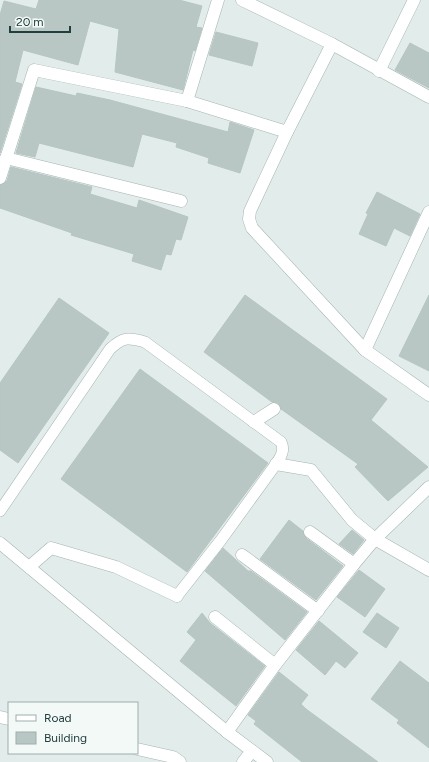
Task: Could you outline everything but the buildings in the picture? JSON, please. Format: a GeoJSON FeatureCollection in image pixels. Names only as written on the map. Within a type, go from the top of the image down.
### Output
{"type":"FeatureCollection","features":[{"type":"Feature","properties":{"kind":"street"},"geometry":{"type":"LineString","coordinates":[[187,101],[218,0]]}},
{"type":"Feature","properties":{"kind":"street"},"geometry":{"type":"LineString","coordinates":[[242,0],[332,44],[429,97]]}},
{"type":"Feature","properties":{"kind":"street"},"geometry":{"type":"LineString","coordinates":[[379,71],[414,0]]}},
{"type":"Feature","properties":{"kind":"street"},"geometry":{"type":"LineString","coordinates":[[332,44],[287,132],[250,211],[249,220],[252,228],[365,350],[429,394]]}},
{"type":"Feature","properties":{"kind":"street"},"geometry":{"type":"LineString","coordinates":[[0,178],[34,70],[187,101],[287,132]]}},
{"type":"Feature","properties":{"kind":"street"},"geometry":{"type":"LineString","coordinates":[[6,158],[181,201]]}},
{"type":"Feature","properties":{"kind":"street"},"geometry":{"type":"LineString","coordinates":[[365,350],[429,212]]}},
{"type":"Feature","properties":{"kind":"street"},"geometry":{"type":"LineString","coordinates":[[254,422],[274,409]]}},
{"type":"Feature","properties":{"kind":"street"},"geometry":{"type":"LineString","coordinates":[[276,464],[311,470],[352,520],[375,538],[429,570]]}},
{"type":"Feature","properties":{"kind":"street"},"geometry":{"type":"LineString","coordinates":[[227,732],[275,665],[375,538],[429,487]]}},
{"type":"Feature","properties":{"kind":"street"},"geometry":{"type":"LineString","coordinates":[[310,532],[354,564]]}},
{"type":"Feature","properties":{"kind":"street"},"geometry":{"type":"LineString","coordinates":[[0,543],[227,732],[267,762]]}},
{"type":"Feature","properties":{"kind":"street"},"geometry":{"type":"LineString","coordinates":[[29,567],[51,548],[116,567],[176,596]]}},
{"type":"Feature","properties":{"kind":"street"},"geometry":{"type":"LineString","coordinates":[[242,555],[318,611]]}},
{"type":"Feature","properties":{"kind":"street"},"geometry":{"type":"LineString","coordinates":[[215,616],[275,665]]}},
{"type":"Feature","properties":{"kind":"street"},"geometry":{"type":"LineString","coordinates":[[138,749],[173,757],[180,762]]}},
{"type":"Feature","properties":{"kind":"street"},"geometry":{"type":"LineString","coordinates":[[243,762],[252,750]]}},
{"type":"Feature","properties":{"kind":"lane"},"geometry":{"type":"LineString","coordinates":[[0,511],[110,349],[119,341],[130,338],[145,342],[281,442],[284,447],[283,452],[276,464],[221,540],[176,596]]}}]}
